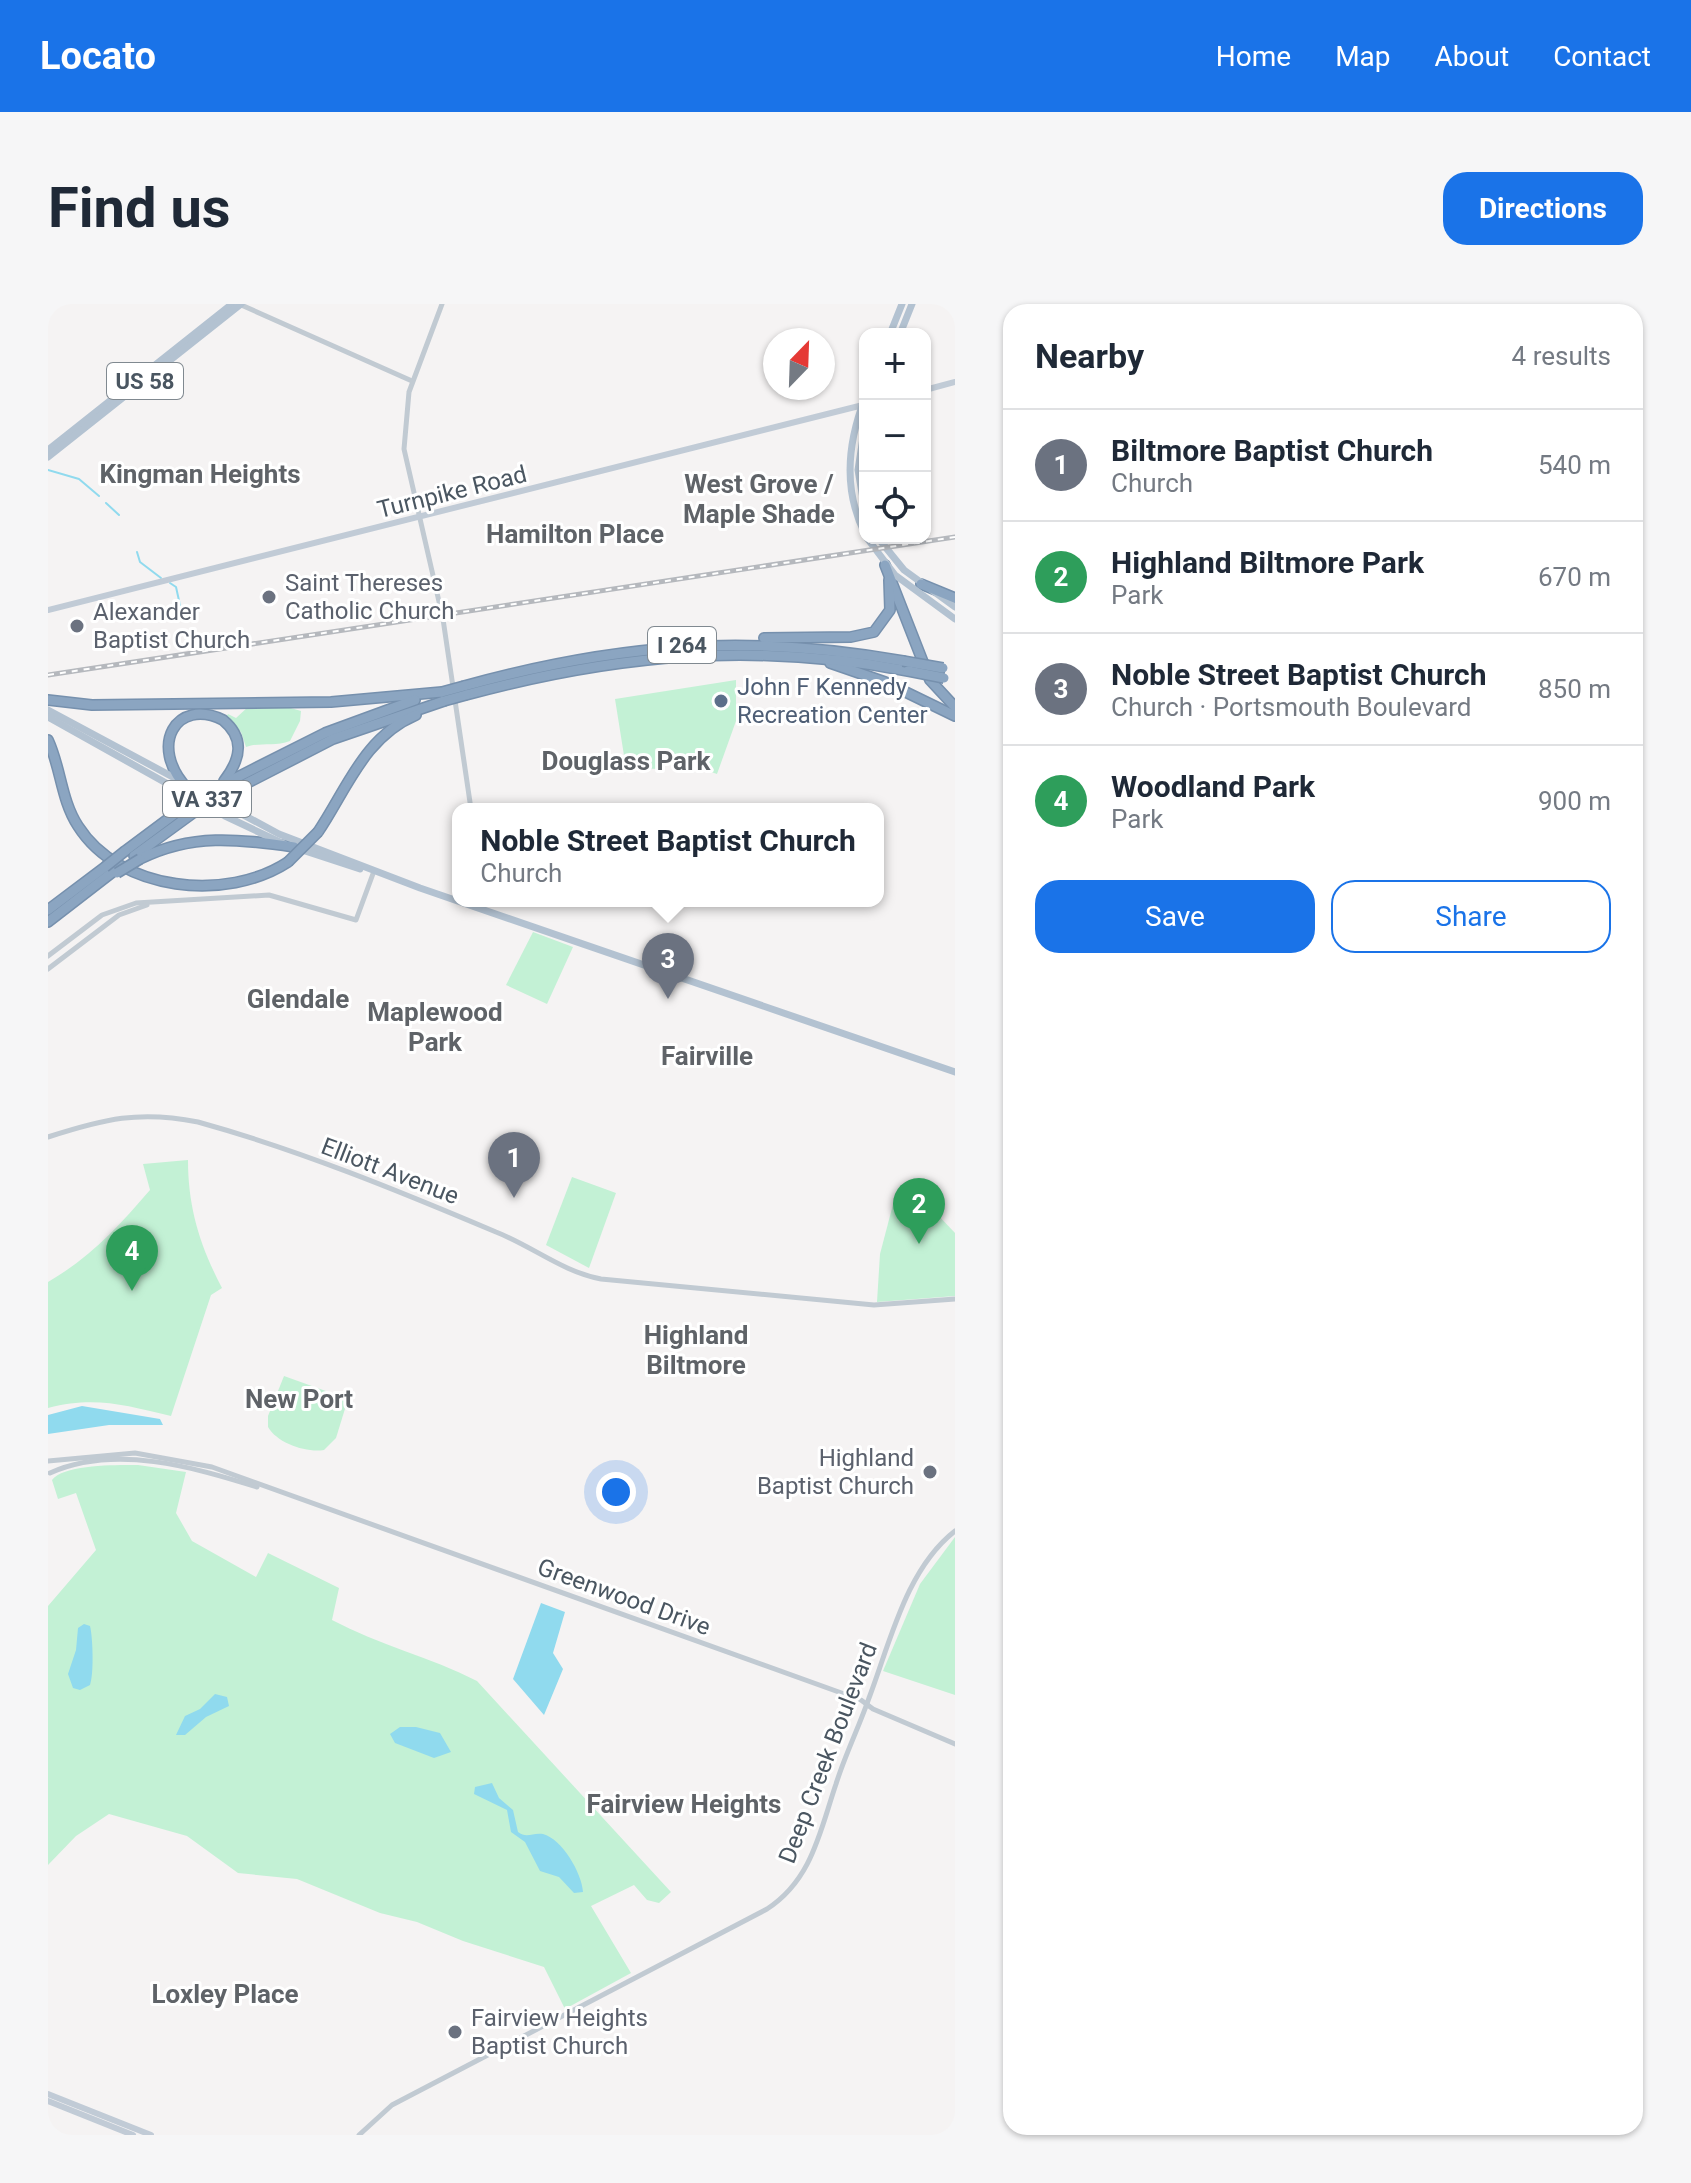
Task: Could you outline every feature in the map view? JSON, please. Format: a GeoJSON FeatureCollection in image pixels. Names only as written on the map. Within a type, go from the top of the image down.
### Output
{"type":"FeatureCollection","features":[{"type":"Feature","properties":{"kind":"highway"},"geometry":{"type":"LineString","coordinates":[[885,565],[930,680],[955,707]]}},
{"type":"Feature","properties":{"kind":"highway"},"geometry":{"type":"LineString","coordinates":[[682,645],[869,634],[888,616],[889,580]]}},
{"type":"Feature","properties":{"kind":"highway"},"geometry":{"type":"LineString","coordinates":[[921,584],[955,598]]}},
{"type":"Feature","properties":{"kind":"highway","name":"I 264"},"geometry":{"type":"LineString","coordinates":[[133,855],[180,810],[219,789],[333,739],[443,697],[586,658],[682,645],[797,645],[903,661],[943,673],[955,680]]}},
{"type":"Feature","properties":{"kind":"highway"},"geometry":{"type":"LineString","coordinates":[[756,653],[839,665],[912,694],[955,716]]}},
{"type":"Feature","properties":{"kind":"highway","name":"I 264"},"geometry":{"type":"LineString","coordinates":[[465,690],[624,661],[756,653],[832,658],[908,671],[943,673],[955,670]]}},
{"type":"Feature","properties":{"kind":"highway"},"geometry":{"type":"LineString","coordinates":[[912,694],[955,722]]}},
{"type":"Feature","properties":{"kind":"highway"},"geometry":{"type":"LineString","coordinates":[[48,700],[92,705],[344,702],[443,697]]}},
{"type":"Feature","properties":{"kind":"highway"},"geometry":{"type":"LineString","coordinates":[[48,740],[74,819],[89,840],[115,861],[168,881],[214,887],[248,882],[288,862],[318,832],[374,745],[401,722],[443,697]]}},
{"type":"Feature","properties":{"kind":"highway"},"geometry":{"type":"LineString","coordinates":[[187,788],[170,768],[166,750],[176,727],[197,715],[223,720],[237,738],[237,762],[219,789]]}},
{"type":"Feature","properties":{"kind":"highway","name":"I 264"},"geometry":{"type":"LineString","coordinates":[[48,910],[193,813],[219,789]]}},
{"type":"Feature","properties":{"kind":"highway"},"geometry":{"type":"LineString","coordinates":[[112,870],[133,855],[213,838],[294,847]]}},
{"type":"Feature","properties":{"kind":"highway","name":"I 264"},"geometry":{"type":"LineString","coordinates":[[48,922],[112,870]]}},
{"type":"Feature","properties":{"kind":"main road","name":"US 58"},"geometry":{"type":"LineString","coordinates":[[48,450],[232,304]]}},
{"type":"Feature","properties":{"kind":"main road","name":"US 58"},"geometry":{"type":"LineString","coordinates":[[48,457],[240,304]]}},
{"type":"Feature","properties":{"kind":"main road"},"geometry":{"type":"LineString","coordinates":[[892,328],[902,304]]}},
{"type":"Feature","properties":{"kind":"main road"},"geometry":{"type":"LineString","coordinates":[[902,328],[912,304]]}},
{"type":"Feature","properties":{"kind":"main road"},"geometry":{"type":"LineString","coordinates":[[931,388],[955,382]]}},
{"type":"Feature","properties":{"kind":"main road","name":"Turnpike Road"},"geometry":{"type":"LineString","coordinates":[[48,610],[419,519],[859,404]]}},
{"type":"Feature","properties":{"kind":"main road"},"geometry":{"type":"LineString","coordinates":[[859,424],[849,467],[852,494],[859,515]]}},
{"type":"Feature","properties":{"kind":"main road"},"geometry":{"type":"LineString","coordinates":[[871,544],[885,565],[955,619]]}},
{"type":"Feature","properties":{"kind":"main road"},"geometry":{"type":"LineString","coordinates":[[882,544],[896,563],[955,607]]}},
{"type":"Feature","properties":{"kind":"main road","name":"VA 337"},"geometry":{"type":"LineString","coordinates":[[48,710],[258,825],[452,899]]}},
{"type":"Feature","properties":{"kind":"main road","name":"VA 337"},"geometry":{"type":"LineString","coordinates":[[48,717],[216,811],[294,847],[374,871]]}},
{"type":"Feature","properties":{"kind":"main road","name":"VA 337"},"geometry":{"type":"LineString","coordinates":[[475,907],[955,1072]]}},
{"type":"Feature","properties":{"kind":"main road"},"geometry":{"type":"LineString","coordinates":[[48,2094],[151,2135]]}},
{"type":"Feature","properties":{"kind":"main road"},"geometry":{"type":"LineString","coordinates":[[48,2101],[133,2135]]}},
{"type":"Feature","properties":{"kind":"street"},"geometry":{"type":"LineString","coordinates":[[240,304],[412,381]]}},
{"type":"Feature","properties":{"kind":"street"},"geometry":{"type":"LineString","coordinates":[[442,304],[412,381],[405,415],[404,449],[443,619],[470,803]]}},
{"type":"Feature","properties":{"kind":"street"},"geometry":{"type":"LineString","coordinates":[[48,956],[111,911],[136,903],[279,896],[356,920],[374,871]]}},
{"type":"Feature","properties":{"kind":"street"},"geometry":{"type":"LineString","coordinates":[[48,969],[119,915],[142,906],[174,901]]}},
{"type":"Feature","properties":{"kind":"street"},"geometry":{"type":"LineString","coordinates":[[486,907],[486,911]]}},
{"type":"Feature","properties":{"kind":"street","name":"Elliott Avenue"},"geometry":{"type":"LineString","coordinates":[[48,1137],[123,1115],[164,1116],[198,1122],[431,1206],[513,1239],[569,1270],[591,1277],[874,1305],[955,1299]]}},
{"type":"Feature","properties":{"kind":"street","name":"Greenwood Drive"},"geometry":{"type":"LineString","coordinates":[[48,1461],[123,1453],[165,1456],[212,1467],[867,1705],[955,1744]]}},
{"type":"Feature","properties":{"kind":"street"},"geometry":{"type":"LineString","coordinates":[[48,1461],[49,1474]]}},
{"type":"Feature","properties":{"kind":"street","name":"Greenwood Drive"},"geometry":{"type":"LineString","coordinates":[[49,1474],[105,1461],[155,1462],[205,1471],[276,1492]]}},
{"type":"Feature","properties":{"kind":"street","name":"Deep Creek Boulevard"},"geometry":{"type":"LineString","coordinates":[[359,2135],[392,2105],[783,1899],[811,1858],[912,1587],[938,1547],[955,1531]]}},
{"type":"Feature","properties":{"kind":"green space"},"geometry":{"type":"Polygon","coordinates":[[[736,680],[736,721],[717,774],[688,764],[663,765],[661,769],[626,768],[615,699],[736,680]]]}},
{"type":"Feature","properties":{"kind":"green space"},"geometry":{"type":"Polygon","coordinates":[[[249,706],[284,706],[301,711],[300,721],[290,741],[246,747],[241,732],[226,717],[228,714],[236,718],[249,706]]]}},
{"type":"Feature","properties":{"kind":"green space"},"geometry":{"type":"Polygon","coordinates":[[[533,932],[573,947],[547,1004],[506,985],[533,932]]]}},
{"type":"Feature","properties":{"kind":"green space"},"geometry":{"type":"Polygon","coordinates":[[[188,1160],[190,1194],[197,1226],[222,1288],[211,1295],[171,1416],[95,1402],[48,1408],[48,1282],[103,1240],[150,1190],[143,1164],[188,1160]]]}},
{"type":"Feature","properties":{"kind":"green space"},"geometry":{"type":"Polygon","coordinates":[[[572,1177],[616,1193],[589,1268],[546,1245],[572,1177]]]}},
{"type":"Feature","properties":{"kind":"green space"},"geometry":{"type":"Polygon","coordinates":[[[896,1193],[936,1213],[955,1233],[955,1296],[877,1302],[880,1254],[896,1193]]]}},
{"type":"Feature","properties":{"kind":"green space"},"geometry":{"type":"Polygon","coordinates":[[[284,1376],[348,1399],[336,1438],[324,1450],[293,1446],[278,1438],[268,1427],[268,1416],[284,1376]]]}},
{"type":"Feature","properties":{"kind":"green space"},"geometry":{"type":"Polygon","coordinates":[[[138,1465],[186,1472],[176,1513],[192,1541],[256,1577],[268,1553],[339,1588],[332,1620],[477,1681],[671,1892],[659,1903],[647,1900],[634,1885],[591,1906],[631,1973],[565,2009],[544,1967],[463,1941],[417,1922],[380,1913],[297,1879],[238,1873],[187,1836],[109,1814],[76,1836],[48,1865],[48,1606],[96,1550],[76,1493],[58,1499],[52,1480],[79,1468],[138,1465]]]}},
{"type":"Feature","properties":{"kind":"green space"},"geometry":{"type":"Polygon","coordinates":[[[955,1537],[955,1695],[883,1671],[920,1584],[955,1537]]]}},
{"type":"Feature","properties":{"kind":"water"},"geometry":{"type":"Polygon","coordinates":[[[82,1406],[160,1419],[163,1425],[109,1425],[48,1434],[48,1415],[82,1406]]]}},
{"type":"Feature","properties":{"kind":"water"},"geometry":{"type":"Polygon","coordinates":[[[541,1603],[565,1612],[553,1653],[563,1669],[544,1715],[513,1679],[541,1603]]]}},
{"type":"Feature","properties":{"kind":"water"},"geometry":{"type":"Polygon","coordinates":[[[84,1624],[90,1626],[91,1632],[92,1673],[90,1685],[80,1690],[73,1688],[68,1674],[76,1650],[78,1628],[84,1624]]]}},
{"type":"Feature","properties":{"kind":"water"},"geometry":{"type":"Polygon","coordinates":[[[215,1694],[227,1697],[229,1706],[206,1717],[185,1735],[176,1735],[185,1716],[200,1709],[215,1694]]]}},
{"type":"Feature","properties":{"kind":"water"},"geometry":{"type":"Polygon","coordinates":[[[400,1727],[440,1733],[451,1752],[434,1758],[395,1743],[390,1734],[400,1727]]]}},
{"type":"Feature","properties":{"kind":"water"},"geometry":{"type":"Polygon","coordinates":[[[492,1783],[499,1798],[513,1810],[518,1832],[524,1835],[543,1834],[564,1850],[579,1876],[583,1892],[574,1893],[559,1877],[540,1871],[525,1842],[511,1832],[507,1810],[474,1794],[475,1787],[492,1783]]]}},
{"type":"Feature","properties":{"kind":"waterway"},"geometry":{"type":"LineString","coordinates":[[48,470],[79,479],[99,496]]}},
{"type":"Feature","properties":{"kind":"waterway"},"geometry":{"type":"LineString","coordinates":[[106,503],[119,515]]}},
{"type":"Feature","properties":{"kind":"waterway"},"geometry":{"type":"LineString","coordinates":[[137,552],[140,562],[161,578]]}},
{"type":"Feature","properties":{"kind":"waterway"},"geometry":{"type":"LineString","coordinates":[[170,583],[176,587],[182,614]]}},
{"type":"Feature","properties":{"kind":"railway"},"geometry":{"type":"LineString","coordinates":[[48,675],[955,537]]}},
{"type":"Feature","properties":{"kind":"place","name":"Saint Thereses Catholic Church"},"geometry":{"type":"Point","coordinates":[269,597]}},
{"type":"Feature","properties":{"kind":"place","name":"Alexander Baptist Church"},"geometry":{"type":"Point","coordinates":[77,626]}},
{"type":"Feature","properties":{"kind":"place","name":"John F Kennedy Recreation Center"},"geometry":{"type":"Point","coordinates":[721,701]}},
{"type":"Feature","properties":{"kind":"place","name":"Noble Street Baptist Church"},"geometry":{"type":"Point","coordinates":[668,999]}},
{"type":"Feature","properties":{"kind":"place","name":"Biltmore Baptist Church"},"geometry":{"type":"Point","coordinates":[514,1198]}},
{"type":"Feature","properties":{"kind":"place","name":"Highland Biltmore Park"},"geometry":{"type":"Point","coordinates":[919,1244]}},
{"type":"Feature","properties":{"kind":"place","name":"Woodland Park"},"geometry":{"type":"Point","coordinates":[132,1291]}},
{"type":"Feature","properties":{"kind":"place","name":"Highland Baptist Church"},"geometry":{"type":"Point","coordinates":[930,1472]}},
{"type":"Feature","properties":{"kind":"place","name":"Fairview Heights Baptist Church"},"geometry":{"type":"Point","coordinates":[455,2032]}},
{"type":"Feature","properties":{"kind":"district","name":"Kingman Heights"},"geometry":{"type":"Point","coordinates":[200,474]}},
{"type":"Feature","properties":{"kind":"district","name":"West Grove / Maple Shade"},"geometry":{"type":"Point","coordinates":[759,499]}},
{"type":"Feature","properties":{"kind":"district","name":"Hamilton Place"},"geometry":{"type":"Point","coordinates":[575,534]}},
{"type":"Feature","properties":{"kind":"district","name":"Douglass Park"},"geometry":{"type":"Point","coordinates":[626,761]}},
{"type":"Feature","properties":{"kind":"district","name":"Glendale"},"geometry":{"type":"Point","coordinates":[298,999]}},
{"type":"Feature","properties":{"kind":"district","name":"Maplewood Park"},"geometry":{"type":"Point","coordinates":[435,1027]}},
{"type":"Feature","properties":{"kind":"district","name":"Fairville"},"geometry":{"type":"Point","coordinates":[707,1056]}},
{"type":"Feature","properties":{"kind":"district","name":"Highland Biltmore"},"geometry":{"type":"Point","coordinates":[696,1350]}},
{"type":"Feature","properties":{"kind":"district","name":"New Port"},"geometry":{"type":"Point","coordinates":[299,1399]}},
{"type":"Feature","properties":{"kind":"district","name":"Fairview Heights"},"geometry":{"type":"Point","coordinates":[684,1804]}},
{"type":"Feature","properties":{"kind":"district","name":"Loxley Place"},"geometry":{"type":"Point","coordinates":[225,1994]}}]}
